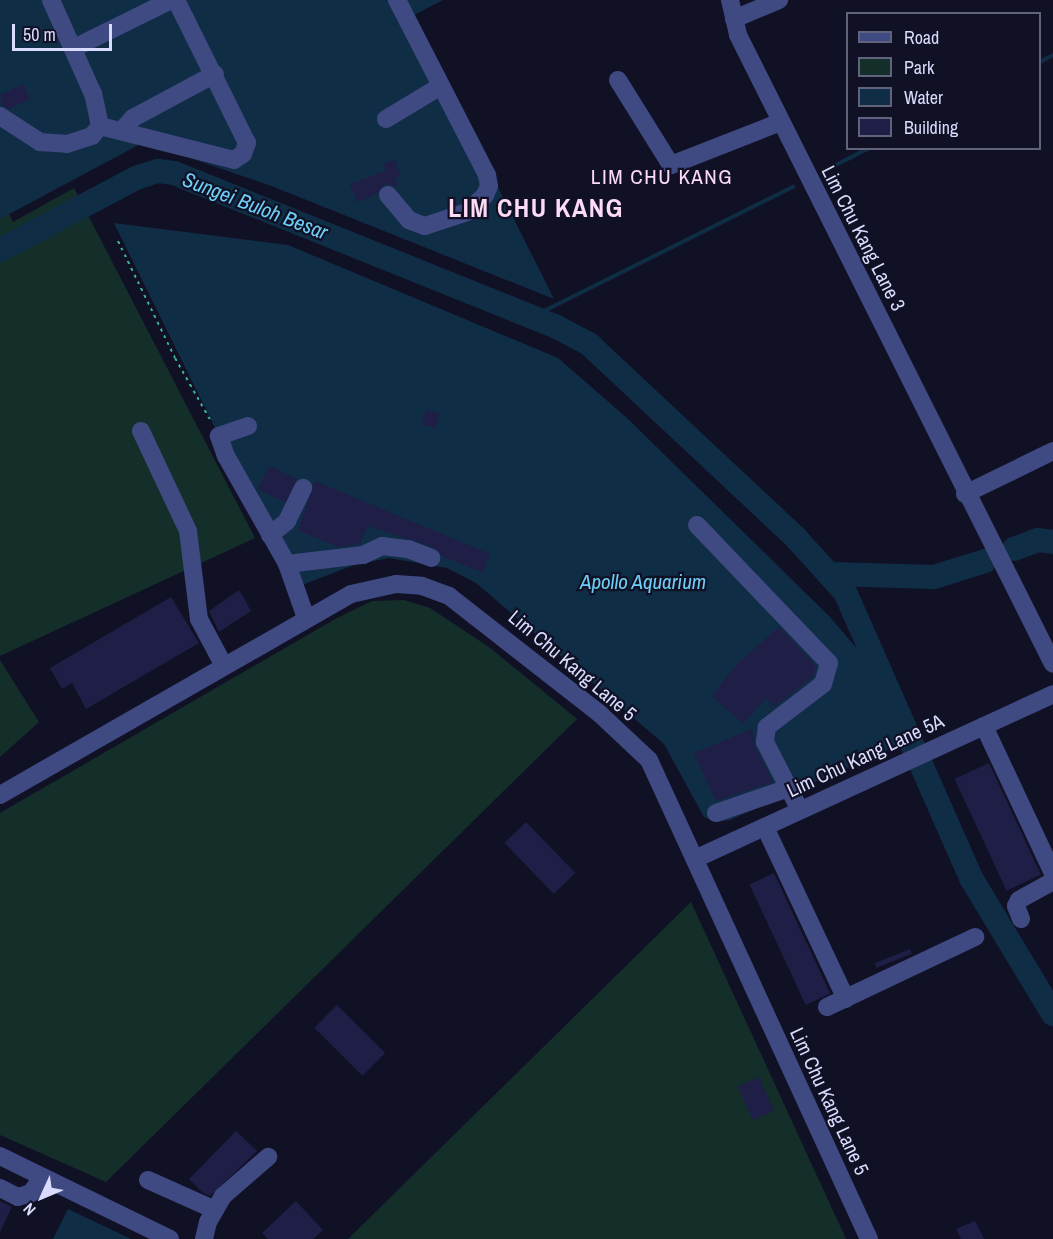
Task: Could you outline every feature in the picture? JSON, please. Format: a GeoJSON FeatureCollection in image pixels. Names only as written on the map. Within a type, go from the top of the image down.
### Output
{"type":"FeatureCollection","features":[{"type":"Feature","properties":{"kind":"street"},"geometry":{"type":"LineString","coordinates":[[51,0],[93,94],[100,126]]}},
{"type":"Feature","properties":{"kind":"street"},"geometry":{"type":"LineString","coordinates":[[74,48],[174,0],[215,74],[247,143],[243,154],[234,160],[123,129],[100,126]]}},
{"type":"Feature","properties":{"kind":"street"},"geometry":{"type":"LineString","coordinates":[[388,195],[409,220],[425,226],[452,219],[485,195],[487,175],[397,0]]}},
{"type":"Feature","properties":{"kind":"street","name":"Lim Chu Kang Lane 3"},"geometry":{"type":"LineString","coordinates":[[730,0],[734,19],[781,122],[965,494],[1053,664]]}},
{"type":"Feature","properties":{"kind":"street"},"geometry":{"type":"LineString","coordinates":[[734,19],[759,4],[779,0]]}},
{"type":"Feature","properties":{"kind":"street"},"geometry":{"type":"LineString","coordinates":[[123,129],[133,118],[215,74]]}},
{"type":"Feature","properties":{"kind":"street"},"geometry":{"type":"LineString","coordinates":[[618,80],[671,165],[781,122]]}},
{"type":"Feature","properties":{"kind":"street"},"geometry":{"type":"LineString","coordinates":[[386,119],[441,86]]}},
{"type":"Feature","properties":{"kind":"street"},"geometry":{"type":"LineString","coordinates":[[0,116],[40,142],[67,144],[92,136],[100,126]]}},
{"type":"Feature","properties":{"kind":"street"},"geometry":{"type":"LineString","coordinates":[[248,426],[219,436],[226,456],[286,564],[306,618]]}},
{"type":"Feature","properties":{"kind":"street"},"geometry":{"type":"LineString","coordinates":[[141,431],[188,531],[199,619],[224,666]]}},
{"type":"Feature","properties":{"kind":"street"},"geometry":{"type":"LineString","coordinates":[[965,494],[1053,451]]}},
{"type":"Feature","properties":{"kind":"street"},"geometry":{"type":"LineString","coordinates":[[270,535],[286,521],[303,488]]}},
{"type":"Feature","properties":{"kind":"street"},"geometry":{"type":"LineString","coordinates":[[697,525],[828,663],[823,684],[767,726],[765,742],[800,810]]}},
{"type":"Feature","properties":{"kind":"street"},"geometry":{"type":"LineString","coordinates":[[286,564],[363,555],[382,546],[408,549],[431,558]]}},
{"type":"Feature","properties":{"kind":"street","name":"Lim Chu Kang Lane 5"},"geometry":{"type":"LineString","coordinates":[[0,795],[306,618],[374,586],[422,586],[449,596],[600,714],[649,760],[697,858],[869,1239]]}},
{"type":"Feature","properties":{"kind":"street","name":"Lim Chu Kang Lane 5A"},"geometry":{"type":"LineString","coordinates":[[697,858],[1053,694]]}},
{"type":"Feature","properties":{"kind":"street"},"geometry":{"type":"LineString","coordinates":[[984,726],[1053,873]]}},
{"type":"Feature","properties":{"kind":"street"},"geometry":{"type":"LineString","coordinates":[[716,813],[789,788]]}},
{"type":"Feature","properties":{"kind":"street"},"geometry":{"type":"LineString","coordinates":[[765,827],[846,999]]}},
{"type":"Feature","properties":{"kind":"street"},"geometry":{"type":"LineString","coordinates":[[1021,919],[1016,906],[1019,900],[1053,881]]}},
{"type":"Feature","properties":{"kind":"street"},"geometry":{"type":"LineString","coordinates":[[827,1007],[975,937]]}},
{"type":"Feature","properties":{"kind":"street"},"geometry":{"type":"LineString","coordinates":[[0,1156],[164,1238]]}},
{"type":"Feature","properties":{"kind":"street"},"geometry":{"type":"LineString","coordinates":[[204,1239],[223,1196],[268,1157]]}},
{"type":"Feature","properties":{"kind":"street"},"geometry":{"type":"LineString","coordinates":[[0,1188],[18,1197],[31,1193],[42,1177]]}},
{"type":"Feature","properties":{"kind":"street"},"geometry":{"type":"LineString","coordinates":[[148,1180],[215,1210]]}},
{"type":"Feature","properties":{"kind":"path"},"geometry":{"type":"LineString","coordinates":[[118,241],[175,358],[219,436]]}},
{"type":"Feature","properties":{"kind":"green space"},"geometry":{"type":"Polygon","coordinates":[[[74,188],[255,538],[0,656],[0,194],[13,222],[74,188]]]}},
{"type":"Feature","properties":{"kind":"green space"},"geometry":{"type":"Polygon","coordinates":[[[404,600],[430,608],[489,647],[577,719],[106,1182],[0,1135],[0,813],[337,618],[372,601],[404,600]]]}},
{"type":"Feature","properties":{"kind":"green space"},"geometry":{"type":"Polygon","coordinates":[[[0,660],[39,722],[0,757],[0,660]]]}},
{"type":"Feature","properties":{"kind":"green space"},"geometry":{"type":"Polygon","coordinates":[[[691,902],[846,1239],[348,1239],[691,902]]]}},
{"type":"Feature","properties":{"kind":"water"},"geometry":{"type":"Polygon","coordinates":[[[0,0],[443,0],[412,16],[554,299],[274,187],[144,142],[0,219],[0,0]]]}},
{"type":"Feature","properties":{"kind":"water","name":"Apollo Aquarium"},"geometry":{"type":"Polygon","coordinates":[[[114,223],[288,245],[558,358],[627,418],[829,616],[866,659],[901,744],[730,820],[717,822],[704,817],[664,744],[476,583],[447,568],[389,558],[354,565],[294,588],[114,223]]]}},
{"type":"Feature","properties":{"kind":"water"},"geometry":{"type":"Polygon","coordinates":[[[68,1209],[131,1239],[53,1239],[68,1209]]]}},
{"type":"Feature","properties":{"kind":"building"},"geometry":{"type":"Polygon","coordinates":[[[23,84],[30,99],[9,109],[2,105],[0,95],[23,84]]]}},
{"type":"Feature","properties":{"kind":"building"},"geometry":{"type":"Polygon","coordinates":[[[395,160],[401,176],[395,178],[398,187],[385,184],[377,194],[357,202],[350,184],[386,171],[383,164],[395,160]]]}},
{"type":"Feature","properties":{"kind":"building"},"geometry":{"type":"Polygon","coordinates":[[[426,410],[439,414],[435,428],[422,424],[426,410]]]}},
{"type":"Feature","properties":{"kind":"building"},"geometry":{"type":"Polygon","coordinates":[[[269,466],[297,479],[286,503],[258,490],[269,466]]]}},
{"type":"Feature","properties":{"kind":"building"},"geometry":{"type":"Polygon","coordinates":[[[315,481],[490,554],[483,573],[442,556],[435,548],[368,526],[360,544],[338,547],[298,530],[315,481]]]}},
{"type":"Feature","properties":{"kind":"building"},"geometry":{"type":"Polygon","coordinates":[[[239,590],[251,611],[219,632],[209,611],[239,590]]]}},
{"type":"Feature","properties":{"kind":"building"},"geometry":{"type":"Polygon","coordinates":[[[171,597],[199,643],[86,709],[72,683],[62,689],[50,668],[171,597]]]}},
{"type":"Feature","properties":{"kind":"building"},"geometry":{"type":"Polygon","coordinates":[[[779,627],[816,666],[813,677],[774,707],[766,698],[743,724],[712,696],[736,665],[779,627]]]}},
{"type":"Feature","properties":{"kind":"building"},"geometry":{"type":"Polygon","coordinates":[[[752,729],[755,747],[773,782],[716,801],[694,753],[752,729]]]}},
{"type":"Feature","properties":{"kind":"building"},"geometry":{"type":"Polygon","coordinates":[[[989,763],[1041,874],[1007,891],[955,779],[989,763]]]}},
{"type":"Feature","properties":{"kind":"building"},"geometry":{"type":"Polygon","coordinates":[[[526,822],[575,873],[554,894],[504,843],[526,822]]]}},
{"type":"Feature","properties":{"kind":"building"},"geometry":{"type":"Polygon","coordinates":[[[774,873],[830,994],[806,1005],[750,884],[774,873]]]}},
{"type":"Feature","properties":{"kind":"building"},"geometry":{"type":"Polygon","coordinates":[[[910,949],[912,954],[877,968],[875,963],[910,949]]]}},
{"type":"Feature","properties":{"kind":"building"},"geometry":{"type":"Polygon","coordinates":[[[337,1005],[385,1053],[362,1076],[314,1028],[337,1005]]]}},
{"type":"Feature","properties":{"kind":"building"},"geometry":{"type":"Polygon","coordinates":[[[759,1077],[774,1111],[753,1120],[738,1086],[759,1077]]]}},
{"type":"Feature","properties":{"kind":"building"},"geometry":{"type":"Polygon","coordinates":[[[236,1131],[257,1151],[210,1196],[202,1192],[189,1179],[236,1131]]]}},
{"type":"Feature","properties":{"kind":"building"},"geometry":{"type":"Polygon","coordinates":[[[0,1201],[12,1207],[0,1232],[0,1201]]]}},
{"type":"Feature","properties":{"kind":"building"},"geometry":{"type":"Polygon","coordinates":[[[296,1201],[323,1230],[313,1239],[268,1239],[262,1233],[296,1201]]]}},
{"type":"Feature","properties":{"kind":"building"},"geometry":{"type":"Polygon","coordinates":[[[975,1221],[984,1239],[961,1239],[956,1229],[975,1221]]]}},
{"type":"Feature","properties":{"kind":"waterway"},"geometry":{"type":"LineString","coordinates":[[1041,61],[1053,55]]}},
{"type":"Feature","properties":{"kind":"waterway"},"geometry":{"type":"LineString","coordinates":[[826,170],[865,150]]}},
{"type":"Feature","properties":{"kind":"waterway"},"geometry":{"type":"LineString","coordinates":[[0,250],[136,178],[158,171],[174,173],[555,326],[590,345],[796,538],[845,592],[971,878],[1053,1014]]}},
{"type":"Feature","properties":{"kind":"waterway"},"geometry":{"type":"LineString","coordinates":[[532,317],[793,187]]}},
{"type":"Feature","properties":{"kind":"waterway","name":"Sungei Buloh Besar"},"geometry":{"type":"LineString","coordinates":[[1014,549],[1037,540],[1053,542]]}},
{"type":"Feature","properties":{"kind":"waterway","name":"Sungei Buloh Besar"},"geometry":{"type":"LineString","coordinates":[[831,574],[934,577],[985,561]]}},
{"type":"Feature","properties":{"kind":"district","name":"LIM CHU KANG"},"geometry":{"type":"Point","coordinates":[662,177]}},
{"type":"Feature","properties":{"kind":"district","name":"LIM CHU KANG"},"geometry":{"type":"Point","coordinates":[536,208]}}]}
